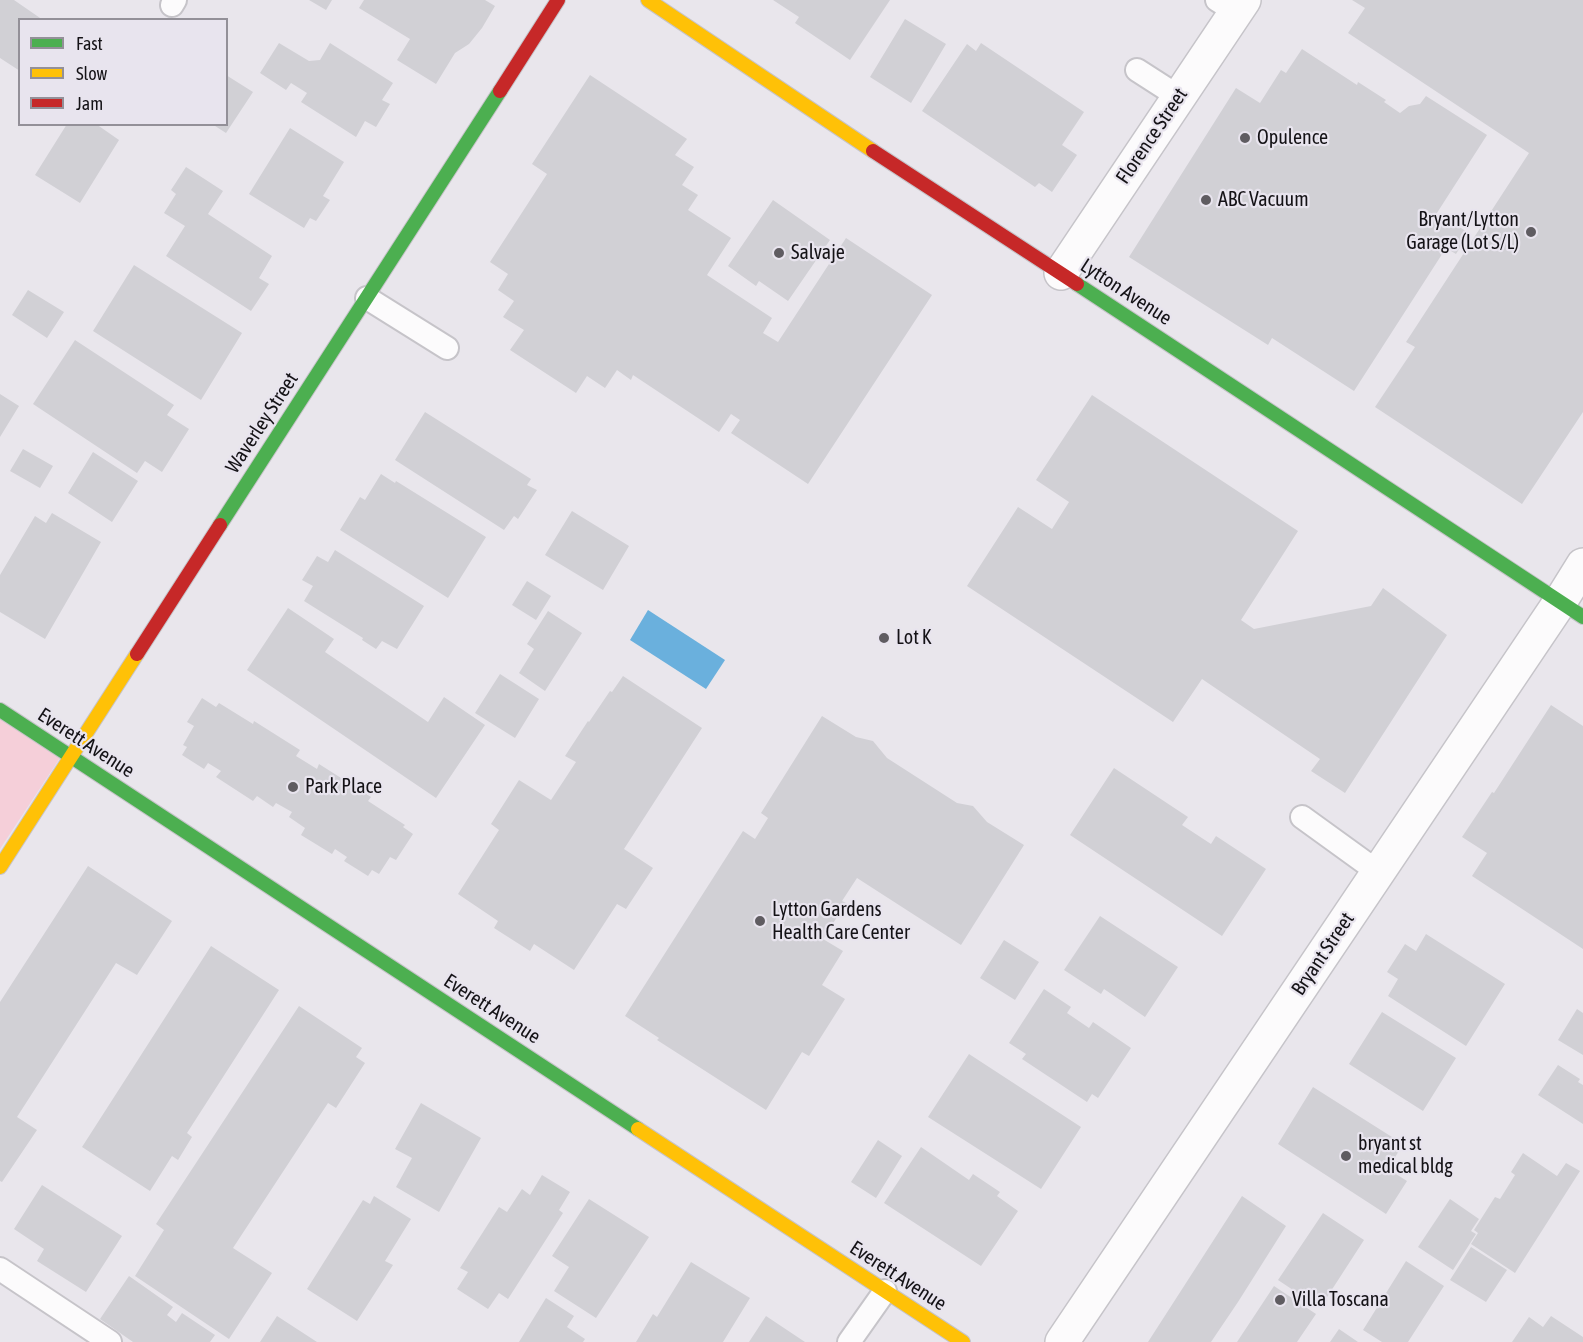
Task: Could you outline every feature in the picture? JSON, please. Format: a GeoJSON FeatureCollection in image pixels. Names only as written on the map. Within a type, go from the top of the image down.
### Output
{"type":"FeatureCollection","features":[{"type":"Feature","properties":{"kind":"street","name":"Waverley Street"},"geometry":{"type":"LineString","coordinates":[[0,867],[558,0]]}},
{"type":"Feature","properties":{"kind":"street","name":"Lytton Avenue"},"geometry":{"type":"LineString","coordinates":[[648,0],[864,145],[1572,609]]}},
{"type":"Feature","properties":{"kind":"street","name":"Florence Street"},"geometry":{"type":"LineString","coordinates":[[1061,273],[1179,97],[1232,4]]}},
{"type":"Feature","properties":{"kind":"street","name":"Bryant Street"},"geometry":{"type":"LineString","coordinates":[[1062,1342],[1378,872],[1572,609],[1583,565]]}},
{"type":"Feature","properties":{"kind":"street","name":"Everett Avenue"},"geometry":{"type":"LineString","coordinates":[[0,710],[963,1342]]}},
{"type":"Feature","properties":{"kind":"lane"},"geometry":{"type":"LineString","coordinates":[[1137,70],[1179,97]]}},
{"type":"Feature","properties":{"kind":"lane"},"geometry":{"type":"LineString","coordinates":[[367,298],[447,348]]}},
{"type":"Feature","properties":{"kind":"lane"},"geometry":{"type":"LineString","coordinates":[[1302,817],[1378,872]]}},
{"type":"Feature","properties":{"kind":"lane"},"geometry":{"type":"LineString","coordinates":[[0,1269],[110,1342]]}},
{"type":"Feature","properties":{"kind":"lane"},"geometry":{"type":"LineString","coordinates":[[849,1342],[885,1291]]}},
{"type":"Feature","properties":{"kind":"shaded area"},"geometry":{"type":"Polygon","coordinates":[[[0,718],[60,758],[0,849],[0,718]]]}},
{"type":"Feature","properties":{"kind":"water"},"geometry":{"type":"Polygon","coordinates":[[[648,610],[725,660],[706,689],[630,640],[648,610]]]}},
{"type":"Feature","properties":{"kind":"building"},"geometry":{"type":"Polygon","coordinates":[[[0,0],[14,0],[40,18],[18,18],[18,70],[0,58],[0,0]]]}},
{"type":"Feature","properties":{"kind":"building"},"geometry":{"type":"Polygon","coordinates":[[[309,0],[332,0],[326,10],[309,0]]]}},
{"type":"Feature","properties":{"kind":"building"},"geometry":{"type":"Polygon","coordinates":[[[364,0],[485,0],[495,6],[469,44],[455,53],[436,84],[397,60],[410,39],[359,8],[364,0]]]}},
{"type":"Feature","properties":{"kind":"building"},"geometry":{"type":"Polygon","coordinates":[[[773,0],[890,0],[850,60],[795,23],[799,17],[773,0]]]}},
{"type":"Feature","properties":{"kind":"building","name":"Bryant/Lytton Garage (Lot S/L)"},"geometry":{"type":"Polygon","coordinates":[[[1352,0],[1583,0],[1583,412],[1522,504],[1375,407],[1415,347],[1406,342],[1529,153],[1348,33],[1365,8],[1352,0]]]}},
{"type":"Feature","properties":{"kind":"building"},"geometry":{"type":"Polygon","coordinates":[[[905,19],[946,44],[911,103],[870,77],[905,19]]]}},
{"type":"Feature","properties":{"kind":"building"},"geometry":{"type":"Polygon","coordinates":[[[279,43],[309,61],[320,60],[330,43],[393,83],[382,100],[390,104],[376,127],[365,121],[356,137],[301,102],[307,93],[291,83],[286,90],[260,73],[279,43]]]}},
{"type":"Feature","properties":{"kind":"building"},"geometry":{"type":"Polygon","coordinates":[[[981,43],[1084,112],[1062,145],[1077,155],[1052,192],[1039,183],[1035,187],[922,111],[967,44],[976,51],[981,43]]]}},
{"type":"Feature","properties":{"kind":"building"},"geometry":{"type":"Polygon","coordinates":[[[1302,49],[1357,85],[1358,82],[1386,100],[1384,102],[1400,113],[1409,106],[1420,104],[1426,96],[1487,135],[1435,216],[1446,223],[1448,220],[1469,233],[1456,254],[1446,248],[1354,391],[1272,338],[1268,345],[1129,257],[1236,88],[1260,103],[1281,70],[1286,73],[1302,49]]]}},
{"type":"Feature","properties":{"kind":"building"},"geometry":{"type":"Polygon","coordinates":[[[590,75],[687,139],[675,155],[694,167],[682,185],[698,195],[688,210],[731,238],[707,275],[772,318],[763,333],[778,342],[846,238],[932,295],[808,484],[731,433],[740,420],[731,414],[719,432],[633,375],[631,380],[617,370],[605,388],[587,376],[576,393],[510,350],[524,330],[503,317],[514,301],[498,290],[508,274],[490,262],[547,174],[532,164],[590,75]]]}},
{"type":"Feature","properties":{"kind":"building"},"geometry":{"type":"Polygon","coordinates":[[[228,76],[253,92],[226,133],[215,126],[228,126],[228,76]]]}},
{"type":"Feature","properties":{"kind":"building"},"geometry":{"type":"Polygon","coordinates":[[[66,126],[99,126],[119,140],[80,203],[35,175],[66,126]]]}},
{"type":"Feature","properties":{"kind":"building"},"geometry":{"type":"Polygon","coordinates":[[[290,128],[344,162],[323,196],[330,200],[316,221],[310,218],[304,228],[249,194],[290,128]]]}},
{"type":"Feature","properties":{"kind":"building"},"geometry":{"type":"Polygon","coordinates":[[[186,167],[223,191],[208,214],[272,256],[259,278],[269,284],[251,311],[166,256],[185,226],[164,213],[176,194],[171,190],[186,167]]]}},
{"type":"Feature","properties":{"kind":"building","name":"Salvaje"},"geometry":{"type":"Polygon","coordinates":[[[773,200],[830,240],[788,301],[759,281],[756,286],[728,266],[773,200]]]}},
{"type":"Feature","properties":{"kind":"building"},"geometry":{"type":"Polygon","coordinates":[[[134,265],[242,333],[201,400],[93,331],[134,265]]]}},
{"type":"Feature","properties":{"kind":"building"},"geometry":{"type":"Polygon","coordinates":[[[28,290],[64,312],[47,338],[12,315],[28,290]]]}},
{"type":"Feature","properties":{"kind":"building"},"geometry":{"type":"Polygon","coordinates":[[[75,340],[174,405],[167,415],[189,429],[162,472],[145,461],[137,473],[33,404],[75,340]]]}},
{"type":"Feature","properties":{"kind":"building"},"geometry":{"type":"Polygon","coordinates":[[[0,394],[19,406],[0,437],[0,394]]]}},
{"type":"Feature","properties":{"kind":"building"},"geometry":{"type":"Polygon","coordinates":[[[1092,395],[1298,531],[1241,620],[1254,629],[1371,606],[1383,588],[1447,635],[1345,793],[1311,771],[1320,759],[1202,679],[1173,722],[967,586],[1018,507],[1052,529],[1069,502],[1036,480],[1092,395]]]}},
{"type":"Feature","properties":{"kind":"building"},"geometry":{"type":"Polygon","coordinates":[[[425,412],[531,479],[527,485],[537,490],[518,519],[514,516],[504,530],[395,460],[425,412]]]}},
{"type":"Feature","properties":{"kind":"building"},"geometry":{"type":"Polygon","coordinates":[[[23,449],[53,466],[40,488],[10,471],[23,449]]]}},
{"type":"Feature","properties":{"kind":"building"},"geometry":{"type":"Polygon","coordinates":[[[93,452],[138,481],[112,522],[68,493],[93,452]]]}},
{"type":"Feature","properties":{"kind":"building"},"geometry":{"type":"Polygon","coordinates":[[[381,474],[486,537],[448,598],[340,530],[360,497],[365,500],[381,474]]]}},
{"type":"Feature","properties":{"kind":"building"},"geometry":{"type":"Polygon","coordinates":[[[572,511],[629,546],[603,590],[545,555],[572,511]]]}},
{"type":"Feature","properties":{"kind":"building"},"geometry":{"type":"Polygon","coordinates":[[[52,513],[101,542],[45,639],[0,612],[0,575],[35,516],[46,523],[52,513]]]}},
{"type":"Feature","properties":{"kind":"building"},"geometry":{"type":"Polygon","coordinates":[[[335,550],[424,606],[397,649],[382,641],[376,649],[362,640],[363,638],[304,601],[313,586],[302,580],[317,556],[328,562],[335,550]]]}},
{"type":"Feature","properties":{"kind":"building"},"geometry":{"type":"Polygon","coordinates":[[[527,581],[551,596],[536,620],[512,605],[527,581]]]}},
{"type":"Feature","properties":{"kind":"building"},"geometry":{"type":"Polygon","coordinates":[[[288,608],[334,639],[325,652],[428,722],[444,697],[485,725],[436,798],[247,670],[288,608]]]}},
{"type":"Feature","properties":{"kind":"building"},"geometry":{"type":"Polygon","coordinates":[[[548,611],[582,633],[545,691],[519,673],[534,649],[527,644],[548,611]]]}},
{"type":"Feature","properties":{"kind":"building"},"geometry":{"type":"Polygon","coordinates":[[[500,674],[539,699],[515,738],[475,713],[500,674]]]}},
{"type":"Feature","properties":{"kind":"building"},"geometry":{"type":"Polygon","coordinates":[[[623,676],[702,728],[624,849],[653,868],[626,909],[617,904],[574,970],[534,944],[530,951],[494,928],[498,921],[458,894],[499,830],[491,824],[519,780],[551,800],[576,762],[565,756],[588,721],[623,676]]]}},
{"type":"Feature","properties":{"kind":"building","name":"Park Place"},"geometry":{"type":"Polygon","coordinates":[[[202,698],[216,707],[219,703],[253,724],[254,721],[300,750],[296,756],[317,769],[319,764],[371,797],[368,801],[405,825],[403,827],[413,834],[396,860],[390,857],[379,874],[372,870],[368,876],[344,861],[347,857],[335,849],[332,854],[301,835],[305,828],[289,817],[292,812],[276,803],[273,807],[257,796],[253,801],[216,777],[221,771],[208,763],[204,769],[182,755],[187,747],[183,745],[194,726],[187,722],[202,698]]]}},
{"type":"Feature","properties":{"kind":"building"},"geometry":{"type":"Polygon","coordinates":[[[1551,705],[1583,726],[1583,949],[1472,876],[1487,853],[1462,837],[1492,792],[1494,793],[1551,705]]]}},
{"type":"Feature","properties":{"kind":"building","name":"Lytton Gardens Health Care Center"},"geometry":{"type":"Polygon","coordinates":[[[822,716],[856,737],[873,741],[887,758],[957,803],[973,806],[987,822],[1024,845],[961,945],[857,878],[842,901],[846,903],[823,939],[843,951],[822,985],[845,999],[809,1056],[802,1052],[766,1110],[657,1040],[659,1038],[625,1016],[743,831],[755,839],[768,818],[761,813],[822,716]]]}},
{"type":"Feature","properties":{"kind":"building"},"geometry":{"type":"Polygon","coordinates":[[[1114,768],[1188,817],[1182,825],[1211,844],[1216,836],[1266,869],[1222,936],[1070,835],[1114,768]]]}},
{"type":"Feature","properties":{"kind":"building"},"geometry":{"type":"Polygon","coordinates":[[[88,866],[172,921],[137,975],[116,963],[17,1117],[37,1130],[2,1182],[0,1181],[0,1002],[88,866]]]}},
{"type":"Feature","properties":{"kind":"building"},"geometry":{"type":"Polygon","coordinates":[[[1100,916],[1178,967],[1145,1017],[1104,989],[1101,994],[1064,970],[1100,916]]]}},
{"type":"Feature","properties":{"kind":"building"},"geometry":{"type":"Polygon","coordinates":[[[1426,934],[1505,984],[1466,1046],[1388,996],[1398,979],[1387,972],[1405,944],[1416,951],[1426,934]]]}},
{"type":"Feature","properties":{"kind":"building"},"geometry":{"type":"Polygon","coordinates":[[[1004,940],[1039,962],[1015,1000],[980,978],[1004,940]]]}},
{"type":"Feature","properties":{"kind":"building"},"geometry":{"type":"Polygon","coordinates":[[[211,946],[279,990],[187,1133],[192,1137],[178,1160],[172,1156],[150,1191],[82,1147],[211,946]]]}},
{"type":"Feature","properties":{"kind":"building"},"geometry":{"type":"Polygon","coordinates":[[[1044,989],[1071,1007],[1067,1013],[1089,1028],[1093,1022],[1131,1048],[1098,1098],[1092,1094],[1087,1102],[1022,1059],[1026,1054],[1009,1043],[1044,989]]]}},
{"type":"Feature","properties":{"kind":"building"},"geometry":{"type":"Polygon","coordinates":[[[299,1006],[362,1048],[356,1057],[365,1063],[336,1108],[328,1103],[233,1248],[272,1273],[229,1339],[135,1276],[164,1230],[156,1224],[299,1006]]]}},
{"type":"Feature","properties":{"kind":"building"},"geometry":{"type":"Polygon","coordinates":[[[1577,1009],[1583,1013],[1583,1055],[1558,1040],[1577,1009]]]}},
{"type":"Feature","properties":{"kind":"building"},"geometry":{"type":"Polygon","coordinates":[[[1382,1012],[1456,1058],[1423,1111],[1349,1064],[1382,1012]]]}},
{"type":"Feature","properties":{"kind":"building"},"geometry":{"type":"Polygon","coordinates":[[[969,1054],[1081,1127],[1041,1189],[928,1117],[969,1054]]]}},
{"type":"Feature","properties":{"kind":"building"},"geometry":{"type":"Polygon","coordinates":[[[1558,1065],[1580,1079],[1578,1082],[1583,1085],[1583,1124],[1538,1095],[1558,1065]]]}},
{"type":"Feature","properties":{"kind":"building","name":"bryant st medical bldg"},"geometry":{"type":"Polygon","coordinates":[[[1313,1087],[1403,1144],[1388,1169],[1407,1181],[1386,1214],[1278,1144],[1313,1087]]]}},
{"type":"Feature","properties":{"kind":"building"},"geometry":{"type":"Polygon","coordinates":[[[421,1103],[481,1138],[439,1212],[396,1187],[412,1158],[395,1149],[421,1103]]]}},
{"type":"Feature","properties":{"kind":"building"},"geometry":{"type":"Polygon","coordinates":[[[878,1140],[902,1156],[876,1198],[851,1182],[878,1140]]]}},
{"type":"Feature","properties":{"kind":"building"},"geometry":{"type":"Polygon","coordinates":[[[921,1147],[969,1180],[973,1174],[1000,1192],[997,1196],[1018,1211],[981,1266],[884,1203],[921,1147]]]}},
{"type":"Feature","properties":{"kind":"building"},"geometry":{"type":"Polygon","coordinates":[[[1523,1153],[1557,1176],[1566,1163],[1580,1171],[1515,1273],[1471,1244],[1478,1233],[1474,1230],[1495,1197],[1500,1199],[1515,1175],[1511,1172],[1523,1153]]]}},
{"type":"Feature","properties":{"kind":"building"},"geometry":{"type":"Polygon","coordinates":[[[542,1175],[570,1192],[559,1210],[563,1213],[508,1299],[499,1293],[488,1309],[457,1289],[468,1272],[460,1268],[499,1207],[507,1212],[522,1189],[530,1195],[542,1175]]]}},
{"type":"Feature","properties":{"kind":"building"},"geometry":{"type":"Polygon","coordinates":[[[42,1185],[122,1236],[86,1292],[37,1261],[44,1249],[14,1229],[42,1185]]]}},
{"type":"Feature","properties":{"kind":"building"},"geometry":{"type":"Polygon","coordinates":[[[374,1196],[411,1219],[385,1261],[393,1265],[357,1321],[307,1289],[363,1200],[370,1204],[374,1196]]]}},
{"type":"Feature","properties":{"kind":"building"},"geometry":{"type":"Polygon","coordinates":[[[1242,1196],[1286,1226],[1238,1302],[1211,1342],[1148,1342],[1242,1196]]]}},
{"type":"Feature","properties":{"kind":"building"},"geometry":{"type":"Polygon","coordinates":[[[589,1199],[649,1237],[596,1318],[554,1291],[569,1267],[552,1256],[589,1199]]]}},
{"type":"Feature","properties":{"kind":"building"},"geometry":{"type":"Polygon","coordinates":[[[1450,1199],[1479,1219],[1471,1231],[1476,1234],[1453,1270],[1418,1247],[1450,1199]]]}},
{"type":"Feature","properties":{"kind":"building"},"geometry":{"type":"Polygon","coordinates":[[[1323,1213],[1364,1240],[1320,1308],[1278,1280],[1323,1213]]]}},
{"type":"Feature","properties":{"kind":"building"},"geometry":{"type":"Polygon","coordinates":[[[1471,1247],[1507,1270],[1486,1302],[1450,1280],[1471,1247]]]}},
{"type":"Feature","properties":{"kind":"building"},"geometry":{"type":"Polygon","coordinates":[[[1406,1261],[1444,1286],[1408,1342],[1382,1342],[1363,1330],[1406,1261]]]}},
{"type":"Feature","properties":{"kind":"building"},"geometry":{"type":"Polygon","coordinates":[[[691,1262],[750,1298],[723,1342],[636,1342],[653,1314],[657,1317],[691,1262]]]}},
{"type":"Feature","properties":{"kind":"building"},"geometry":{"type":"Polygon","coordinates":[[[129,1276],[173,1307],[167,1315],[176,1322],[182,1313],[215,1335],[210,1342],[133,1342],[100,1319],[129,1276]]]}},
{"type":"Feature","properties":{"kind":"building","name":"Villa Toscana"},"geometry":{"type":"Polygon","coordinates":[[[1274,1286],[1316,1314],[1297,1342],[1237,1342],[1274,1286]]]}},
{"type":"Feature","properties":{"kind":"building"},"geometry":{"type":"Polygon","coordinates":[[[546,1298],[574,1316],[567,1327],[585,1339],[583,1342],[519,1342],[546,1298]]]}},
{"type":"Feature","properties":{"kind":"building"},"geometry":{"type":"Polygon","coordinates":[[[277,1316],[317,1342],[260,1342],[277,1316]]]}},
{"type":"Feature","properties":{"kind":"building"},"geometry":{"type":"Polygon","coordinates":[[[766,1316],[805,1342],[749,1342],[766,1316]]]}},
{"type":"Feature","properties":{"kind":"building"},"geometry":{"type":"Polygon","coordinates":[[[1551,1316],[1583,1337],[1583,1342],[1512,1342],[1529,1317],[1543,1327],[1551,1316]]]}},
{"type":"Feature","properties":{"kind":"building","name":"Villa Toscana"},"geometry":{"type":"Polygon","coordinates":[[[1339,1329],[1358,1342],[1330,1342],[1339,1329]]]}},
{"type":"Feature","properties":{"kind":"traffic: fast"},"geometry":{"type":"LineString","coordinates":[[220,525],[500,91]]}},
{"type":"Feature","properties":{"kind":"traffic: fast"},"geometry":{"type":"LineString","coordinates":[[1077,284],[1583,617]]}},
{"type":"Feature","properties":{"kind":"traffic: fast"},"geometry":{"type":"LineString","coordinates":[[0,710],[638,1129]]}},
{"type":"Feature","properties":{"kind":"traffic: slow"},"geometry":{"type":"LineString","coordinates":[[648,0],[873,151]]}},
{"type":"Feature","properties":{"kind":"traffic: slow"},"geometry":{"type":"LineString","coordinates":[[0,867],[137,654]]}},
{"type":"Feature","properties":{"kind":"traffic: slow"},"geometry":{"type":"LineString","coordinates":[[638,1129],[963,1342]]}},
{"type":"Feature","properties":{"kind":"traffic: jam"},"geometry":{"type":"LineString","coordinates":[[500,91],[558,0]]}},
{"type":"Feature","properties":{"kind":"traffic: jam"},"geometry":{"type":"LineString","coordinates":[[873,151],[1077,284]]}},
{"type":"Feature","properties":{"kind":"traffic: jam"},"geometry":{"type":"LineString","coordinates":[[137,654],[220,525]]}},
{"type":"Feature","properties":{"kind":"place","name":"Opulence"},"geometry":{"type":"Point","coordinates":[1245,138]}},
{"type":"Feature","properties":{"kind":"place","name":"ABC Vacuum"},"geometry":{"type":"Point","coordinates":[1206,200]}},
{"type":"Feature","properties":{"kind":"place","name":"Bryant/Lytton Garage (Lot S/L)"},"geometry":{"type":"Point","coordinates":[1531,232]}},
{"type":"Feature","properties":{"kind":"place","name":"Salvaje"},"geometry":{"type":"Point","coordinates":[779,253]}},
{"type":"Feature","properties":{"kind":"place","name":"Lot K"},"geometry":{"type":"Point","coordinates":[884,638]}},
{"type":"Feature","properties":{"kind":"place","name":"Park Place"},"geometry":{"type":"Point","coordinates":[293,787]}},
{"type":"Feature","properties":{"kind":"place","name":"Lytton Gardens Health Care Center"},"geometry":{"type":"Point","coordinates":[760,921]}},
{"type":"Feature","properties":{"kind":"place","name":"bryant st medical bldg"},"geometry":{"type":"Point","coordinates":[1346,1156]}},
{"type":"Feature","properties":{"kind":"place","name":"Villa Toscana"},"geometry":{"type":"Point","coordinates":[1280,1300]}}]}
